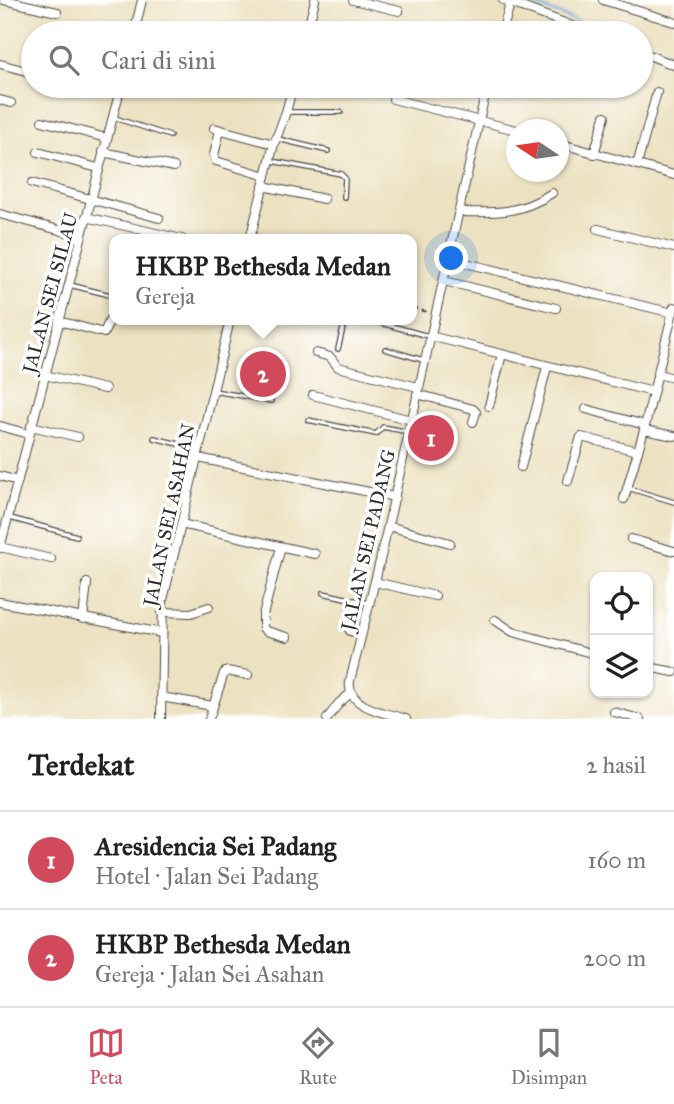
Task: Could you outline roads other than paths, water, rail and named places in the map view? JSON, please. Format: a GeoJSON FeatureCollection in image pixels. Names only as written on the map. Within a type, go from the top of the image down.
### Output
{"type":"FeatureCollection","features":[{"type":"Feature","properties":{"kind":"street"},"geometry":{"type":"LineString","coordinates":[[4,0],[57,12]]}},
{"type":"Feature","properties":{"kind":"street"},"geometry":{"type":"LineString","coordinates":[[137,21],[142,0]]}},
{"type":"Feature","properties":{"kind":"street"},"geometry":{"type":"LineString","coordinates":[[310,21],[313,0]]}},
{"type":"Feature","properties":{"kind":"street"},"geometry":{"type":"LineString","coordinates":[[353,0],[398,11]]}},
{"type":"Feature","properties":{"kind":"street"},"geometry":{"type":"LineString","coordinates":[[603,0],[674,22]]}},
{"type":"Feature","properties":{"kind":"street"},"geometry":{"type":"LineString","coordinates":[[504,21],[508,1],[560,21]]}},
{"type":"Feature","properties":{"kind":"street"},"geometry":{"type":"LineString","coordinates":[[653,57],[674,65]]}},
{"type":"Feature","properties":{"kind":"street"},"geometry":{"type":"LineString","coordinates":[[0,64],[21,70]]}},
{"type":"Feature","properties":{"kind":"street"},"geometry":{"type":"LineString","coordinates":[[637,165],[657,92]]}},
{"type":"Feature","properties":{"kind":"street","name":"JALAN SEI SILAU"},"geometry":{"type":"LineString","coordinates":[[0,548],[118,98]]}},
{"type":"Feature","properties":{"kind":"street"},"geometry":{"type":"LineString","coordinates":[[251,234],[275,141],[290,98]]}},
{"type":"Feature","properties":{"kind":"street","name":"JALAN SEI PADANG"},"geometry":{"type":"LineString","coordinates":[[350,687],[484,98]]}},
{"type":"Feature","properties":{"kind":"street"},"geometry":{"type":"LineString","coordinates":[[393,99],[506,127]]}},
{"type":"Feature","properties":{"kind":"street"},"geometry":{"type":"LineString","coordinates":[[0,100],[11,103]]}},
{"type":"Feature","properties":{"kind":"street"},"geometry":{"type":"LineString","coordinates":[[594,154],[605,116]]}},
{"type":"Feature","properties":{"kind":"street"},"geometry":{"type":"LineString","coordinates":[[42,121],[106,138]]}},
{"type":"Feature","properties":{"kind":"street"},"geometry":{"type":"LineString","coordinates":[[266,176],[216,161],[214,155],[217,129],[275,141]]}},
{"type":"Feature","properties":{"kind":"street"},"geometry":{"type":"LineString","coordinates":[[569,146],[674,175]]}},
{"type":"Feature","properties":{"kind":"street"},"geometry":{"type":"LineString","coordinates":[[38,152],[98,168]]}},
{"type":"Feature","properties":{"kind":"street"},"geometry":{"type":"LineString","coordinates":[[103,152],[174,167]]}},
{"type":"Feature","properties":{"kind":"street"},"geometry":{"type":"LineString","coordinates":[[32,183],[159,218]]}},
{"type":"Feature","properties":{"kind":"street"},"geometry":{"type":"LineString","coordinates":[[263,186],[324,199]]}},
{"type":"Feature","properties":{"kind":"street"},"geometry":{"type":"LineString","coordinates":[[460,212],[522,209],[552,193]]}},
{"type":"Feature","properties":{"kind":"street"},"geometry":{"type":"LineString","coordinates":[[0,214],[81,236]]}},
{"type":"Feature","properties":{"kind":"street"},"geometry":{"type":"LineString","coordinates":[[86,216],[161,234]]}},
{"type":"Feature","properties":{"kind":"street"},"geometry":{"type":"LineString","coordinates":[[598,229],[674,248]]}},
{"type":"Feature","properties":{"kind":"street"},"geometry":{"type":"LineString","coordinates":[[449,258],[673,310],[645,427],[624,499]]}},
{"type":"Feature","properties":{"kind":"street"},"geometry":{"type":"LineString","coordinates":[[443,281],[556,308]]}},
{"type":"Feature","properties":{"kind":"street"},"geometry":{"type":"LineString","coordinates":[[58,321],[104,333],[109,321]]}},
{"type":"Feature","properties":{"kind":"street","name":"JALAN SEI ASAHAN"},"geometry":{"type":"LineString","coordinates":[[161,719],[163,600],[229,325]]}},
{"type":"Feature","properties":{"kind":"street"},"geometry":{"type":"LineString","coordinates":[[430,336],[653,392]]}},
{"type":"Feature","properties":{"kind":"street"},"geometry":{"type":"LineString","coordinates":[[316,353],[330,357],[338,367],[473,409],[473,422]]}},
{"type":"Feature","properties":{"kind":"street"},"geometry":{"type":"LineString","coordinates":[[489,405],[502,355]]}},
{"type":"Feature","properties":{"kind":"street"},"geometry":{"type":"LineString","coordinates":[[521,467],[547,367]]}},
{"type":"Feature","properties":{"kind":"street"},"geometry":{"type":"LineString","coordinates":[[657,374],[674,378]]}},
{"type":"Feature","properties":{"kind":"street"},"geometry":{"type":"LineString","coordinates":[[45,375],[105,390]]}},
{"type":"Feature","properties":{"kind":"street"},"geometry":{"type":"LineString","coordinates":[[313,396],[411,420]]}},
{"type":"Feature","properties":{"kind":"street"},"geometry":{"type":"LineString","coordinates":[[586,410],[674,436]]}},
{"type":"Feature","properties":{"kind":"street"},"geometry":{"type":"LineString","coordinates":[[0,426],[78,437]]}},
{"type":"Feature","properties":{"kind":"street"},"geometry":{"type":"LineString","coordinates":[[568,481],[581,437],[638,452]]}},
{"type":"Feature","properties":{"kind":"street"},"geometry":{"type":"LineString","coordinates":[[199,453],[395,497]]}},
{"type":"Feature","properties":{"kind":"street"},"geometry":{"type":"LineString","coordinates":[[0,476],[18,481]]}},
{"type":"Feature","properties":{"kind":"street"},"geometry":{"type":"LineString","coordinates":[[181,524],[315,554]]}},
{"type":"Feature","properties":{"kind":"street"},"geometry":{"type":"LineString","coordinates":[[388,526],[450,543]]}},
{"type":"Feature","properties":{"kind":"street"},"geometry":{"type":"LineString","coordinates":[[631,539],[674,551]]}},
{"type":"Feature","properties":{"kind":"street"},"geometry":{"type":"LineString","coordinates":[[281,547],[263,615],[263,628],[288,637]]}},
{"type":"Feature","properties":{"kind":"street"},"geometry":{"type":"LineString","coordinates":[[0,548],[51,559]]}},
{"type":"Feature","properties":{"kind":"street"},"geometry":{"type":"LineString","coordinates":[[375,582],[435,596]]}},
{"type":"Feature","properties":{"kind":"street"},"geometry":{"type":"LineString","coordinates":[[83,619],[87,583]]}},
{"type":"Feature","properties":{"kind":"street"},"geometry":{"type":"LineString","coordinates":[[0,602],[162,633]]}},
{"type":"Feature","properties":{"kind":"street"},"geometry":{"type":"LineString","coordinates":[[162,612],[191,614],[209,607]]}},
{"type":"Feature","properties":{"kind":"street"},"geometry":{"type":"LineString","coordinates":[[495,620],[513,632],[590,653]]}},
{"type":"Feature","properties":{"kind":"street"},"geometry":{"type":"LineString","coordinates":[[653,668],[674,672]]}},
{"type":"Feature","properties":{"kind":"street"},"geometry":{"type":"LineString","coordinates":[[209,719],[225,672],[248,675]]}},
{"type":"Feature","properties":{"kind":"street"},"geometry":{"type":"LineString","coordinates":[[327,719],[350,687],[363,704],[406,719]]}},
{"type":"Feature","properties":{"kind":"street"},"geometry":{"type":"LineString","coordinates":[[162,693],[213,706]]}},
{"type":"Feature","properties":{"kind":"street"},"geometry":{"type":"LineString","coordinates":[[614,712],[640,719]]}},
{"type":"Feature","properties":{"kind":"lane"},"geometry":{"type":"LineString","coordinates":[[286,112],[341,112]]}},
{"type":"Feature","properties":{"kind":"lane"},"geometry":{"type":"LineString","coordinates":[[113,117],[170,136]]}},
{"type":"Feature","properties":{"kind":"lane"},"geometry":{"type":"LineString","coordinates":[[275,141],[328,150]]}},
{"type":"Feature","properties":{"kind":"lane"},"geometry":{"type":"LineString","coordinates":[[270,161],[341,174],[345,178],[344,197]]}},
{"type":"Feature","properties":{"kind":"lane"},"geometry":{"type":"LineString","coordinates":[[68,285],[109,295]]}},
{"type":"Feature","properties":{"kind":"lane"},"geometry":{"type":"LineString","coordinates":[[338,349],[344,325]]}},
{"type":"Feature","properties":{"kind":"lane"},"geometry":{"type":"LineString","coordinates":[[389,325],[430,336]]}},
{"type":"Feature","properties":{"kind":"lane"},"geometry":{"type":"LineString","coordinates":[[385,349],[425,361]]}},
{"type":"Feature","properties":{"kind":"lane"},"geometry":{"type":"LineString","coordinates":[[212,391],[271,401]]}},
{"type":"Feature","properties":{"kind":"lane"},"geometry":{"type":"LineString","coordinates":[[308,420],[376,434],[383,427],[409,432]]}},
{"type":"Feature","properties":{"kind":"lane"},"geometry":{"type":"LineString","coordinates":[[154,438],[199,453]]}},
{"type":"Feature","properties":{"kind":"lane"},"geometry":{"type":"LineString","coordinates":[[628,488],[674,502]]}},
{"type":"Feature","properties":{"kind":"lane"},"geometry":{"type":"LineString","coordinates":[[8,518],[77,537]]}},
{"type":"Feature","properties":{"kind":"lane"},"geometry":{"type":"LineString","coordinates":[[323,593],[370,603]]}},
{"type":"Feature","properties":{"kind":"lane"},"geometry":{"type":"LineString","coordinates":[[351,599],[346,628],[349,633],[363,636]]}},
{"type":"Feature","properties":{"kind":"waterway"},"geometry":{"type":"LineString","coordinates":[[522,0],[576,21]]}},
{"type":"Feature","properties":{"kind":"waterway"},"geometry":{"type":"LineString","coordinates":[[653,49],[674,57]]}},
{"type":"Feature","properties":{"kind":"place","name":"HKBP Bethesda Medan"},"geometry":{"type":"Point","coordinates":[263,374]}},
{"type":"Feature","properties":{"kind":"place","name":"Aresidencia Sei Padang"},"geometry":{"type":"Point","coordinates":[431,438]}}]}
